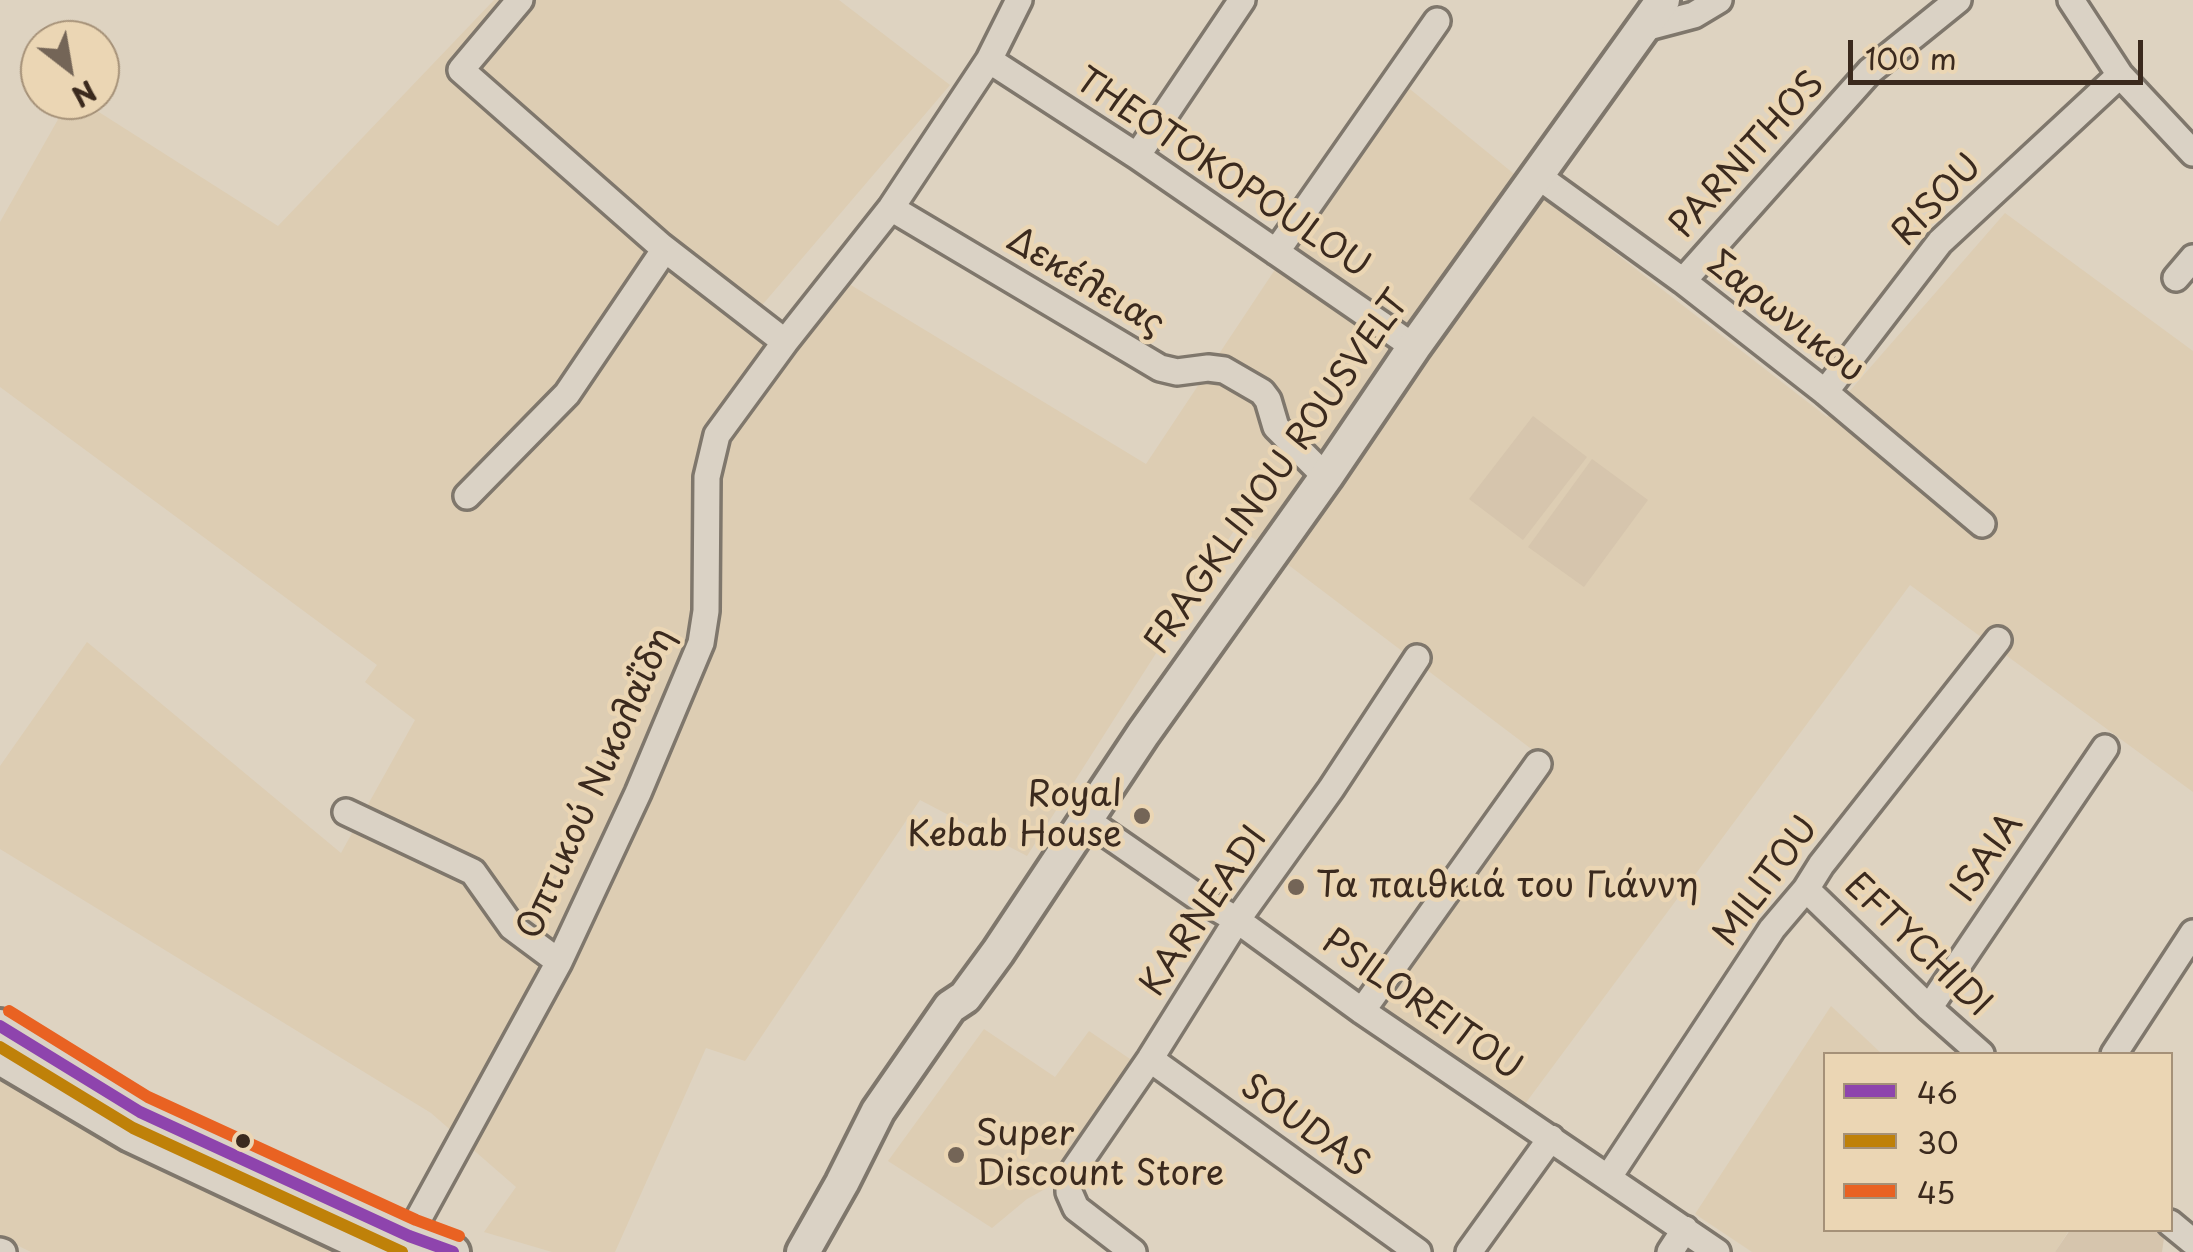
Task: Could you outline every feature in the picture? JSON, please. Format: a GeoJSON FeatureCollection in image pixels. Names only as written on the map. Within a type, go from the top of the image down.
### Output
{"type":"FeatureCollection","features":[{"type":"Feature","properties":{"kind":"main road","name":"FRAGKLINOU ROUSVELT"},"geometry":{"type":"LineString","coordinates":[[803,1252],[878,1111],[950,1008],[966,997],[1085,819],[1414,347],[1663,0]]}},
{"type":"Feature","properties":{"kind":"main road","name":"FRAGKLINOU ROUSVELT"},"geometry":{"type":"LineString","coordinates":[[825,1252],[894,1117],[965,1013],[966,997]]}},
{"type":"Feature","properties":{"kind":"main road"},"geometry":{"type":"LineString","coordinates":[[0,1026],[140,1112],[408,1236],[454,1252]]}},
{"type":"Feature","properties":{"kind":"main road"},"geometry":{"type":"LineString","coordinates":[[0,1058],[130,1135],[379,1252]]}},
{"type":"Feature","properties":{"kind":"street"},"geometry":{"type":"LineString","coordinates":[[520,0],[461,70],[664,249],[784,342]]}},
{"type":"Feature","properties":{"kind":"street","name":"Οπτικού Νικολαΐδη"},"geometry":{"type":"LineString","coordinates":[[408,1236],[559,962],[638,793],[701,643],[706,611],[708,477],[717,435],[784,342],[891,208],[989,60],[1019,0]]}},
{"type":"Feature","properties":{"kind":"street"},"geometry":{"type":"LineString","coordinates":[[1137,156],[1242,0]]}},
{"type":"Feature","properties":{"kind":"street"},"geometry":{"type":"LineString","coordinates":[[1641,29],[1694,15],[1719,0]]}},
{"type":"Feature","properties":{"kind":"street","name":"PARNITHOS"},"geometry":{"type":"LineString","coordinates":[[1683,281],[1870,72],[1958,0]]}},
{"type":"Feature","properties":{"kind":"street"},"geometry":{"type":"LineString","coordinates":[[2071,0],[2120,75],[2193,152]]}},
{"type":"Feature","properties":{"kind":"street"},"geometry":{"type":"LineString","coordinates":[[1276,252],[1437,21]]}},
{"type":"Feature","properties":{"kind":"street","name":"THEOTOKOPOULOU"},"geometry":{"type":"LineString","coordinates":[[989,60],[1137,156],[1414,347]]}},
{"type":"Feature","properties":{"kind":"street","name":"RISOU"},"geometry":{"type":"LineString","coordinates":[[1825,392],[1940,242],[2120,75]]}},
{"type":"Feature","properties":{"kind":"street","name":"Σαρωνικου"},"geometry":{"type":"LineString","coordinates":[[1538,176],[1683,281],[1825,392],[1982,524]]}},
{"type":"Feature","properties":{"kind":"street","name":"Δεκέλειας"},"geometry":{"type":"LineString","coordinates":[[891,208],[1160,368],[1177,372],[1224,370],[1262,392],[1276,427],[1326,476]]}},
{"type":"Feature","properties":{"kind":"street"},"geometry":{"type":"LineString","coordinates":[[467,496],[567,394],[664,249]]}},
{"type":"Feature","properties":{"kind":"street"},"geometry":{"type":"LineString","coordinates":[[2176,278],[2193,258]]}},
{"type":"Feature","properties":{"kind":"street","name":"MILITOU"},"geometry":{"type":"LineString","coordinates":[[1608,1178],[1772,929],[1998,640]]}},
{"type":"Feature","properties":{"kind":"street","name":"KARNEADI"},"geometry":{"type":"LineString","coordinates":[[1133,1252],[1076,1208],[1068,1177],[1150,1059],[1237,920],[1331,789],[1417,658]]}},
{"type":"Feature","properties":{"kind":"street","name":"ISAIA"},"geometry":{"type":"LineString","coordinates":[[1929,1008],[2105,748]]}},
{"type":"Feature","properties":{"kind":"street"},"geometry":{"type":"LineString","coordinates":[[1362,1010],[1538,764]]}},
{"type":"Feature","properties":{"kind":"street"},"geometry":{"type":"LineString","coordinates":[[346,812],[473,872],[512,927],[559,962]]}},
{"type":"Feature","properties":{"kind":"street","name":"PSILOREITOU"},"geometry":{"type":"LineString","coordinates":[[1085,819],[1717,1252]]}},
{"type":"Feature","properties":{"kind":"street","name":"EFTYCHIDI"},"geometry":{"type":"LineString","coordinates":[[1806,888],[1978,1052]]}},
{"type":"Feature","properties":{"kind":"street"},"geometry":{"type":"LineString","coordinates":[[2115,1052],[2193,933]]}},
{"type":"Feature","properties":{"kind":"street","name":"SOUDAS"},"geometry":{"type":"LineString","coordinates":[[1150,1059],[1410,1250]]}},
{"type":"Feature","properties":{"kind":"street"},"geometry":{"type":"LineString","coordinates":[[1469,1252],[1551,1138]]}},
{"type":"Feature","properties":{"kind":"street"},"geometry":{"type":"LineString","coordinates":[[1670,1252],[1685,1229]]}},
{"type":"Feature","properties":{"kind":"shaded area"},"geometry":{"type":"Polygon","coordinates":[[[494,0],[839,0],[950,85],[746,324],[775,351],[831,273],[1146,464],[1400,81],[1827,417],[2005,213],[2193,351],[2193,792],[1910,585],[1522,1108],[1364,993],[1534,751],[1237,526],[1027,856],[920,800],[745,1061],[706,1048],[615,1252],[552,1252],[484,1232],[516,1187],[431,1113],[0,849],[0,766],[87,642],[341,853],[415,720],[365,682],[377,665],[0,387],[0,222],[58,120],[111,120],[278,226],[494,0]]]}},
{"type":"Feature","properties":{"kind":"shaded area"},"geometry":{"type":"Polygon","coordinates":[[[1533,416],[1587,457],[1523,540],[1469,499],[1533,416]]]}},
{"type":"Feature","properties":{"kind":"shaded area"},"geometry":{"type":"Polygon","coordinates":[[[1592,459],[1648,500],[1584,587],[1528,547],[1592,459]]]}},
{"type":"Feature","properties":{"kind":"shaded area"},"geometry":{"type":"Polygon","coordinates":[[[1831,1006],[1880,1052],[1823,1052],[1823,1232],[2068,1232],[2055,1252],[1752,1252],[1695,1214],[1831,1006]]]}},
{"type":"Feature","properties":{"kind":"shaded area"},"geometry":{"type":"Polygon","coordinates":[[[984,1029],[1055,1077],[1089,1031],[1133,1061],[1085,1131],[1056,1183],[1027,1199],[992,1228],[888,1161],[984,1029]]]}},
{"type":"Feature","properties":{"kind":"shaded area"},"geometry":{"type":"Polygon","coordinates":[[[0,1070],[353,1252],[31,1252],[0,1237],[0,1070]]]}},
{"type":"Feature","properties":{"kind":"shaded area"},"geometry":{"type":"Polygon","coordinates":[[[2069,1232],[2156,1232],[2164,1238],[2162,1252],[2055,1252],[2069,1232]]]}},
{"type":"Feature","properties":{"kind":"transit line","name":"45"},"geometry":{"type":"LineString","coordinates":[[9,1011],[148,1097],[459,1236]]}},
{"type":"Feature","properties":{"kind":"transit line","name":"46"},"geometry":{"type":"LineString","coordinates":[[0,1026],[140,1112],[409,1236],[453,1252]]}},
{"type":"Feature","properties":{"kind":"transit line","name":"30"},"geometry":{"type":"LineString","coordinates":[[0,1047],[133,1128],[402,1252]]}},
{"type":"Feature","properties":{"kind":"place","name":"Royal Kebab House"},"geometry":{"type":"Point","coordinates":[1142,816]}},
{"type":"Feature","properties":{"kind":"place","name":"Τα παιθκιά του Γιάννη"},"geometry":{"type":"Point","coordinates":[1296,887]}},
{"type":"Feature","properties":{"kind":"place","name":"Super Discount Store"},"geometry":{"type":"Point","coordinates":[956,1155]}}]}
